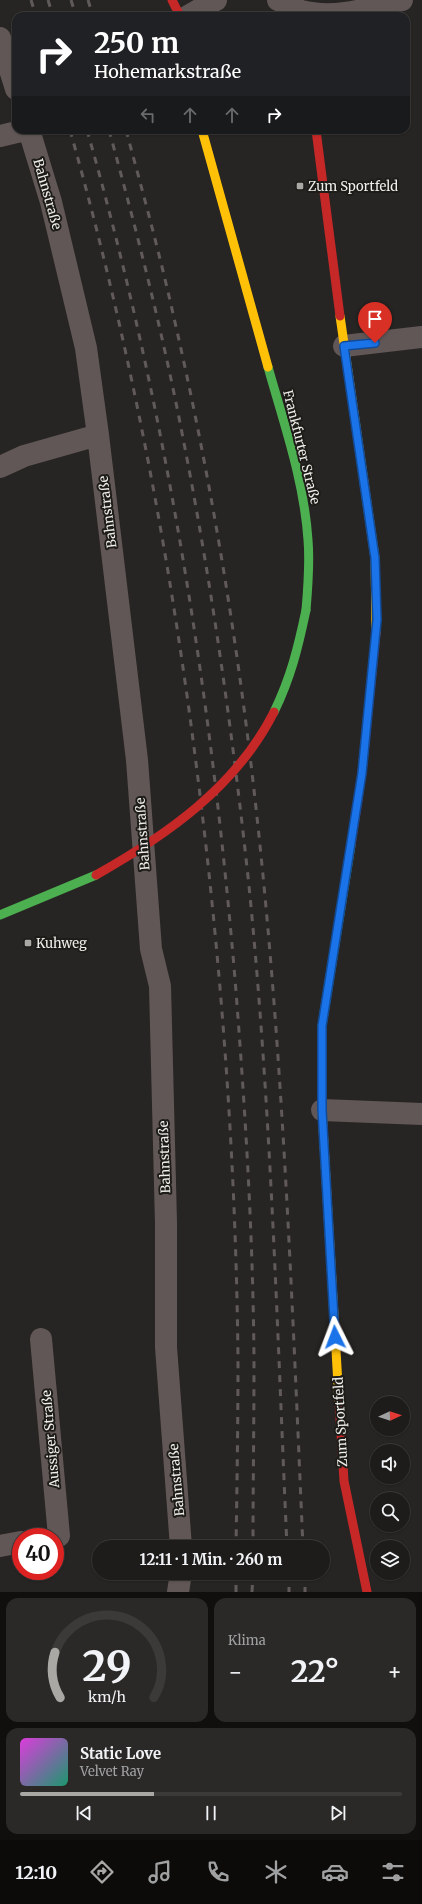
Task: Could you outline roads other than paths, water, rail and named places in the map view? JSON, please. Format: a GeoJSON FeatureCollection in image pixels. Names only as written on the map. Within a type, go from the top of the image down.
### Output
{"type":"FeatureCollection","features":[{"type":"Feature","properties":{"kind":"street"},"geometry":{"type":"LineString","coordinates":[[172,0],[178,12]]}},
{"type":"Feature","properties":{"kind":"street"},"geometry":{"type":"LineString","coordinates":[[195,12],[216,0]]}},
{"type":"Feature","properties":{"kind":"street"},"geometry":{"type":"LineString","coordinates":[[278,0],[299,12]]}},
{"type":"Feature","properties":{"kind":"street"},"geometry":{"type":"LineString","coordinates":[[348,12],[402,0]]}},
{"type":"Feature","properties":{"kind":"street"},"geometry":{"type":"LineString","coordinates":[[0,38],[12,76]]}},
{"type":"Feature","properties":{"kind":"street"},"geometry":{"type":"LineString","coordinates":[[0,136],[12,133]]}},
{"type":"Feature","properties":{"kind":"street","name":"Bahnstraße"},"geometry":{"type":"LineString","coordinates":[[30,134],[51,202],[86,348],[98,435],[137,760],[151,949],[160,986],[166,1223],[166,1347],[180,1540]]}},
{"type":"Feature","properties":{"kind":"street","name":"Frankfurter Straße"},"geometry":{"type":"LineString","coordinates":[[0,915],[96,875],[138,852],[169,831],[210,797],[250,752],[270,721],[286,686],[298,649],[306,610],[309,575],[308,539],[304,504],[297,473],[224,218],[203,134]]}},
{"type":"Feature","properties":{"kind":"street","name":"Zum Sportfeld"},"geometry":{"type":"LineString","coordinates":[[317,134],[344,346],[375,558],[377,620],[362,773],[322,1026],[322,1110],[344,1480],[367,1592]]}},
{"type":"Feature","properties":{"kind":"street"},"geometry":{"type":"LineString","coordinates":[[344,346],[422,337]]}},
{"type":"Feature","properties":{"kind":"street"},"geometry":{"type":"LineString","coordinates":[[0,467],[24,456],[98,435]]}},
{"type":"Feature","properties":{"kind":"street"},"geometry":{"type":"LineString","coordinates":[[322,1110],[422,1114]]}},
{"type":"Feature","properties":{"kind":"street","name":"Aussiger Straße"},"geometry":{"type":"LineString","coordinates":[[41,1338],[58,1528]]}},
{"type":"Feature","properties":{"kind":"street"},"geometry":{"type":"LineString","coordinates":[[0,1546],[12,1544]]}},
{"type":"Feature","properties":{"kind":"street"},"geometry":{"type":"LineString","coordinates":[[178,1592],[179,1580]]}},
{"type":"Feature","properties":{"kind":"railway"},"geometry":{"type":"LineString","coordinates":[[31,0],[35,12]]}},
{"type":"Feature","properties":{"kind":"railway"},"geometry":{"type":"LineString","coordinates":[[48,0],[52,12]]}},
{"type":"Feature","properties":{"kind":"railway"},"geometry":{"type":"LineString","coordinates":[[71,0],[75,12]]}},
{"type":"Feature","properties":{"kind":"railway"},"geometry":{"type":"LineString","coordinates":[[88,0],[92,12]]}},
{"type":"Feature","properties":{"kind":"railway"},"geometry":{"type":"LineString","coordinates":[[71,134],[112,290],[146,452],[175,615],[207,851],[221,996],[231,1142],[237,1287],[238,1360],[236,1540]]}},
{"type":"Feature","properties":{"kind":"railway"},"geometry":{"type":"LineString","coordinates":[[88,134],[115,234],[140,339],[162,445],[182,551],[213,765],[235,979],[248,1170],[254,1360],[253,1540]]}},
{"type":"Feature","properties":{"kind":"railway"},"geometry":{"type":"LineString","coordinates":[[110,134],[149,283],[183,438],[194,494],[221,661],[236,774],[249,886],[263,1051],[287,1540]]}},
{"type":"Feature","properties":{"kind":"railway"},"geometry":{"type":"LineString","coordinates":[[127,134],[169,294],[200,439],[232,623],[249,746],[265,900],[280,1084],[286,1177],[303,1540]]}},
{"type":"Feature","properties":{"kind":"railway"},"geometry":{"type":"LineString","coordinates":[[236,1580],[236,1592]]}},
{"type":"Feature","properties":{"kind":"railway"},"geometry":{"type":"LineString","coordinates":[[252,1592],[253,1580]]}},
{"type":"Feature","properties":{"kind":"railway"},"geometry":{"type":"LineString","coordinates":[[289,1580],[289,1592]]}},
{"type":"Feature","properties":{"kind":"railway"},"geometry":{"type":"LineString","coordinates":[[305,1580],[305,1592]]}},
{"type":"Feature","properties":{"kind":"place","name":"Zum Sportfeld"},"geometry":{"type":"Point","coordinates":[300,186]}},
{"type":"Feature","properties":{"kind":"place","name":"Kuhweg"},"geometry":{"type":"Point","coordinates":[28,943]}}]}
